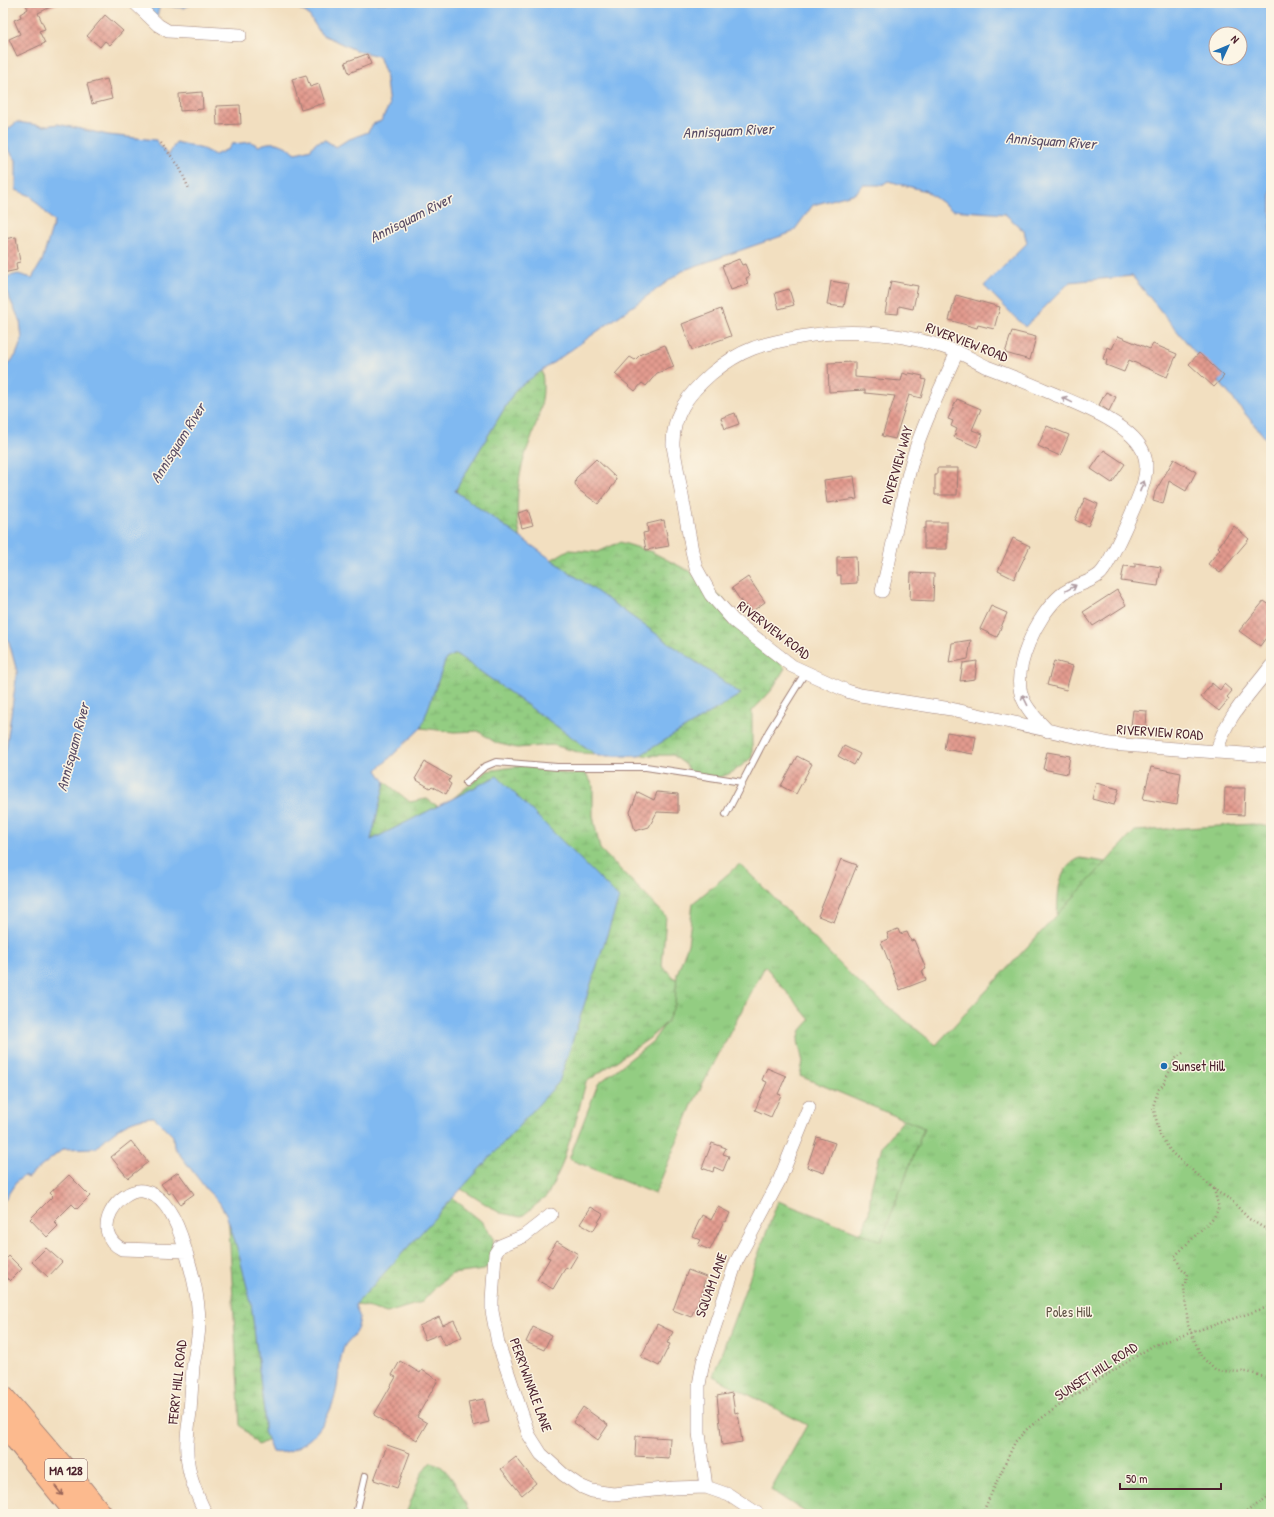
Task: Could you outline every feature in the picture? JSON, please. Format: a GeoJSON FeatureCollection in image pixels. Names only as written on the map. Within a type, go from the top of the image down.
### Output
{"type":"FeatureCollection","features":[{"type":"Feature","properties":{"kind":"highway","name":"MA 128"},"geometry":{"type":"LineString","coordinates":[[3,1397],[17,1430],[77,1514]]}},
{"type":"Feature","properties":{"kind":"highway","name":"MA 128"},"geometry":{"type":"LineString","coordinates":[[17,1430],[101,1514]]}},
{"type":"Feature","properties":{"kind":"street"},"geometry":{"type":"LineString","coordinates":[[135,3],[141,10],[168,31],[240,35]]}},
{"type":"Feature","properties":{"kind":"street","name":"RIVERVIEW ROAD"},"geometry":{"type":"LineString","coordinates":[[1048,731],[1038,721],[1028,707],[1022,693],[1021,676],[1029,644],[1045,611],[1060,595],[1069,588],[1088,581],[1100,574],[1107,564],[1142,488],[1145,478],[1145,455],[1138,443],[1130,434],[1113,423],[1063,398],[984,366],[958,352],[913,339],[878,333],[856,332],[818,334],[754,346],[742,352],[699,384],[677,417],[674,425],[673,446],[696,568],[711,595],[734,622],[776,654],[805,673],[860,695],[951,709],[1048,731],[1110,744],[1271,756]]}},
{"type":"Feature","properties":{"kind":"street","name":"RIVERVIEW WAY"},"geometry":{"type":"LineString","coordinates":[[882,591],[894,546],[907,479],[916,448],[930,408],[958,352]]}},
{"type":"Feature","properties":{"kind":"street"},"geometry":{"type":"LineString","coordinates":[[1217,752],[1219,743],[1230,719],[1271,666]]}},
{"type":"Feature","properties":{"kind":"street","name":"SQUAM LANE"},"geometry":{"type":"LineString","coordinates":[[706,1487],[699,1433],[699,1385],[703,1362],[736,1262],[779,1181],[809,1107]]}},
{"type":"Feature","properties":{"kind":"street","name":"FERRY HILL ROAD"},"geometry":{"type":"LineString","coordinates":[[186,1251],[122,1249],[114,1245],[109,1239],[106,1229],[109,1215],[114,1207],[129,1195],[143,1191],[150,1194],[161,1201],[171,1216],[179,1230],[186,1251],[194,1279],[199,1325],[191,1383],[187,1462],[190,1474],[206,1514]]}},
{"type":"Feature","properties":{"kind":"street","name":"PERRYWINKLE LANE"},"geometry":{"type":"LineString","coordinates":[[551,1215],[524,1236],[500,1246],[495,1254],[492,1311],[498,1343],[529,1435],[541,1454],[552,1466],[573,1482],[592,1491],[613,1494],[674,1488],[706,1487],[729,1495],[758,1514]]}},
{"type":"Feature","properties":{"kind":"lane"},"geometry":{"type":"LineString","coordinates":[[726,814],[769,731],[805,673]]}},
{"type":"Feature","properties":{"kind":"lane"},"geometry":{"type":"LineString","coordinates":[[466,783],[484,767],[496,762],[556,767],[646,766],[742,782]]}},
{"type":"Feature","properties":{"kind":"lane"},"geometry":{"type":"LineString","coordinates":[[356,1514],[365,1476]]}},
{"type":"Feature","properties":{"kind":"path"},"geometry":{"type":"LineString","coordinates":[[161,143],[179,166],[189,189]]}},
{"type":"Feature","properties":{"kind":"path"},"geometry":{"type":"LineString","coordinates":[[1183,1053],[1175,1060],[1163,1085],[1159,1089],[1153,1106],[1156,1124],[1160,1135],[1172,1154],[1214,1189],[1230,1199],[1249,1220],[1271,1232]]}},
{"type":"Feature","properties":{"kind":"path"},"geometry":{"type":"LineString","coordinates":[[1214,1189],[1219,1208],[1175,1256],[1181,1268],[1188,1274],[1184,1286],[1188,1325],[1192,1331],[1201,1356],[1216,1371],[1247,1372],[1271,1378]]}},
{"type":"Feature","properties":{"kind":"path","name":"SUNSET HILL ROAD"},"geometry":{"type":"LineString","coordinates":[[982,1514],[1015,1442],[1028,1428],[1067,1400],[1154,1345],[1192,1331],[1271,1306]]}},
{"type":"Feature","properties":{"kind":"path"},"geometry":{"type":"LineString","coordinates":[[1243,1514],[1271,1496]]}},
{"type":"Feature","properties":{"kind":"green space"},"geometry":{"type":"Polygon","coordinates":[[[541,366],[543,393],[541,405],[522,466],[517,502],[519,531],[522,543],[537,568],[568,550],[598,552],[620,542],[652,552],[689,571],[721,597],[739,622],[785,668],[771,691],[752,711],[752,757],[726,775],[712,778],[694,777],[686,765],[673,755],[626,756],[581,753],[553,745],[517,748],[496,743],[478,731],[454,732],[421,728],[421,714],[459,504],[454,478],[482,403],[541,366]]]}},
{"type":"Feature","properties":{"kind":"green space"},"geometry":{"type":"Polygon","coordinates":[[[526,765],[572,775],[583,769],[593,785],[593,816],[600,849],[666,916],[662,966],[681,984],[682,1008],[650,1038],[586,1082],[575,1124],[561,1167],[547,1196],[521,1217],[500,1213],[440,1176],[449,1195],[481,1221],[493,1237],[493,1260],[484,1270],[452,1274],[439,1284],[422,1302],[387,1313],[356,1304],[355,1298],[270,1439],[258,1445],[240,1425],[228,1210],[385,782],[410,802],[426,799],[441,808],[487,771],[526,765]]]}},
{"type":"Feature","properties":{"kind":"green space","name":"Poles Hill"},"geometry":{"type":"Polygon","coordinates":[[[1253,824],[1271,827],[1271,1514],[808,1514],[771,1490],[807,1425],[713,1376],[778,1201],[881,1241],[924,1128],[800,1076],[803,1062],[798,1041],[801,1030],[810,1020],[765,966],[692,1105],[655,1194],[569,1159],[598,1084],[652,1042],[668,1020],[675,1004],[677,974],[688,944],[693,903],[740,864],[859,983],[936,1045],[1135,831],[1253,824]]]}},
{"type":"Feature","properties":{"kind":"green space"},"geometry":{"type":"Polygon","coordinates":[[[1080,858],[1112,863],[1057,915],[1060,882],[1067,868],[1080,858]]]}},
{"type":"Feature","properties":{"kind":"green space"},"geometry":{"type":"Polygon","coordinates":[[[935,1096],[940,1246],[847,1246],[863,1229],[869,1213],[871,1188],[882,1146],[915,1106],[935,1096]]]}},
{"type":"Feature","properties":{"kind":"green space"},"geometry":{"type":"Polygon","coordinates":[[[431,1462],[444,1469],[450,1476],[471,1514],[406,1514],[421,1474],[431,1462]]]}},
{"type":"Feature","properties":{"kind":"water"},"geometry":{"type":"Polygon","coordinates":[[[140,3],[195,3],[183,8],[160,5],[156,20],[140,3]]]}},
{"type":"Feature","properties":{"kind":"water","name":"Annisquam River"},"geometry":{"type":"Polygon","coordinates":[[[293,3],[1271,3],[1271,445],[1132,276],[1070,282],[1025,327],[984,286],[1027,243],[1024,231],[1005,214],[952,210],[926,191],[888,181],[882,185],[863,185],[856,193],[813,205],[793,232],[684,270],[516,389],[455,491],[741,694],[639,756],[598,756],[456,654],[446,659],[421,728],[377,770],[385,782],[371,840],[497,776],[619,898],[559,1082],[355,1305],[360,1318],[359,1324],[354,1335],[346,1343],[344,1348],[335,1395],[325,1420],[320,1428],[308,1440],[294,1449],[280,1453],[272,1452],[264,1431],[264,1412],[251,1303],[238,1251],[226,1214],[219,1202],[207,1190],[174,1147],[173,1136],[154,1117],[137,1120],[122,1126],[96,1148],[63,1149],[27,1178],[24,1176],[17,1181],[3,1202],[3,753],[6,749],[17,672],[9,642],[3,635],[3,371],[16,355],[22,339],[20,321],[7,293],[6,277],[18,274],[32,278],[42,261],[54,222],[31,196],[16,190],[16,160],[3,142],[3,133],[17,122],[44,126],[58,124],[108,135],[156,140],[168,156],[176,142],[203,149],[215,155],[228,149],[232,144],[251,142],[259,146],[269,143],[283,145],[296,153],[311,149],[315,143],[325,140],[336,147],[347,140],[368,132],[373,124],[381,121],[389,106],[385,72],[379,56],[357,51],[321,34],[308,14],[296,7],[293,3]]]}},
{"type":"Feature","properties":{"kind":"building"},"geometry":{"type":"Polygon","coordinates":[[[25,3],[59,3],[38,13],[45,29],[39,31],[45,43],[17,56],[9,39],[20,34],[14,20],[21,17],[20,14],[28,9],[25,3]]]}},
{"type":"Feature","properties":{"kind":"building"},"geometry":{"type":"Polygon","coordinates":[[[105,15],[123,31],[110,45],[105,41],[100,47],[87,36],[105,15]]]}},
{"type":"Feature","properties":{"kind":"building"},"geometry":{"type":"Polygon","coordinates":[[[367,54],[371,64],[349,73],[345,62],[367,54]]]}},
{"type":"Feature","properties":{"kind":"building"},"geometry":{"type":"Polygon","coordinates":[[[306,75],[310,87],[319,84],[325,103],[301,110],[292,79],[306,75]]]}},
{"type":"Feature","properties":{"kind":"building"},"geometry":{"type":"Polygon","coordinates":[[[107,79],[112,99],[92,104],[87,84],[107,79]]]}},
{"type":"Feature","properties":{"kind":"building"},"geometry":{"type":"Polygon","coordinates":[[[202,92],[203,109],[180,111],[179,94],[202,92]]]}},
{"type":"Feature","properties":{"kind":"building"},"geometry":{"type":"Polygon","coordinates":[[[240,105],[241,124],[217,125],[216,106],[240,105]]]}},
{"type":"Feature","properties":{"kind":"building"},"geometry":{"type":"Polygon","coordinates":[[[16,237],[20,262],[16,263],[17,270],[3,273],[3,239],[16,237]]]}},
{"type":"Feature","properties":{"kind":"building"},"geometry":{"type":"Polygon","coordinates":[[[739,259],[742,265],[745,264],[750,276],[746,278],[748,284],[731,290],[722,266],[739,259]]]}},
{"type":"Feature","properties":{"kind":"building"},"geometry":{"type":"Polygon","coordinates":[[[831,281],[848,284],[844,307],[827,305],[831,281]]]}},
{"type":"Feature","properties":{"kind":"building"},"geometry":{"type":"Polygon","coordinates":[[[891,281],[918,286],[913,309],[899,306],[898,314],[885,313],[891,281]]]}},
{"type":"Feature","properties":{"kind":"building"},"geometry":{"type":"Polygon","coordinates":[[[789,289],[794,305],[779,309],[775,293],[789,289]]]}},
{"type":"Feature","properties":{"kind":"building"},"geometry":{"type":"Polygon","coordinates":[[[956,295],[1000,307],[994,329],[978,325],[977,328],[949,320],[956,295]]]}},
{"type":"Feature","properties":{"kind":"building"},"geometry":{"type":"Polygon","coordinates":[[[721,309],[731,336],[692,350],[682,324],[721,309]]]}},
{"type":"Feature","properties":{"kind":"building"},"geometry":{"type":"Polygon","coordinates":[[[1012,331],[1036,337],[1030,360],[1005,353],[1012,331]]]}},
{"type":"Feature","properties":{"kind":"building"},"geometry":{"type":"Polygon","coordinates":[[[1118,336],[1150,349],[1153,344],[1177,354],[1167,377],[1129,360],[1124,372],[1106,365],[1107,360],[1103,359],[1107,347],[1112,349],[1118,336]]]}},
{"type":"Feature","properties":{"kind":"building"},"geometry":{"type":"Polygon","coordinates":[[[665,345],[674,367],[657,373],[646,386],[642,383],[635,391],[615,374],[630,357],[635,360],[641,354],[665,345]]]}},
{"type":"Feature","properties":{"kind":"building"},"geometry":{"type":"Polygon","coordinates":[[[1199,353],[1224,376],[1214,387],[1189,364],[1199,353]]]}},
{"type":"Feature","properties":{"kind":"building"},"geometry":{"type":"Polygon","coordinates":[[[855,362],[855,377],[901,381],[903,373],[908,375],[909,373],[923,376],[922,379],[926,380],[921,398],[909,395],[895,439],[882,436],[895,396],[865,393],[865,390],[829,392],[828,363],[855,362]]]}},
{"type":"Feature","properties":{"kind":"building"},"geometry":{"type":"Polygon","coordinates":[[[1106,392],[1116,397],[1109,411],[1099,405],[1106,392]]]}},
{"type":"Feature","properties":{"kind":"building"},"geometry":{"type":"Polygon","coordinates":[[[957,399],[981,409],[972,430],[983,434],[977,447],[954,437],[957,429],[951,426],[953,421],[948,419],[957,399]]]}},
{"type":"Feature","properties":{"kind":"building"},"geometry":{"type":"Polygon","coordinates":[[[735,413],[739,424],[725,429],[721,418],[735,413]]]}},
{"type":"Feature","properties":{"kind":"building"},"geometry":{"type":"Polygon","coordinates":[[[1047,426],[1069,435],[1060,456],[1038,446],[1047,426]]]}},
{"type":"Feature","properties":{"kind":"building"},"geometry":{"type":"Polygon","coordinates":[[[1104,450],[1125,464],[1112,483],[1091,469],[1104,450]]]}},
{"type":"Feature","properties":{"kind":"building"},"geometry":{"type":"Polygon","coordinates":[[[596,459],[616,478],[615,483],[598,504],[579,490],[575,484],[576,478],[596,459]]]}},
{"type":"Feature","properties":{"kind":"building"},"geometry":{"type":"Polygon","coordinates":[[[1174,459],[1196,472],[1186,491],[1169,481],[1163,504],[1153,501],[1155,492],[1174,459]]]}},
{"type":"Feature","properties":{"kind":"building"},"geometry":{"type":"Polygon","coordinates":[[[937,468],[958,468],[957,495],[935,495],[935,475],[937,475],[937,468]]]}},
{"type":"Feature","properties":{"kind":"building"},"geometry":{"type":"Polygon","coordinates":[[[854,476],[857,499],[827,503],[824,480],[854,476]]]}},
{"type":"Feature","properties":{"kind":"building"},"geometry":{"type":"Polygon","coordinates":[[[1085,498],[1098,504],[1088,526],[1075,520],[1085,498]]]}},
{"type":"Feature","properties":{"kind":"building"},"geometry":{"type":"Polygon","coordinates":[[[528,510],[533,525],[522,528],[518,513],[528,510]]]}},
{"type":"Feature","properties":{"kind":"building"},"geometry":{"type":"Polygon","coordinates":[[[664,520],[669,546],[646,550],[643,533],[648,532],[647,524],[664,520]]]}},
{"type":"Feature","properties":{"kind":"building"},"geometry":{"type":"Polygon","coordinates":[[[926,522],[947,522],[947,549],[924,549],[924,528],[926,528],[926,522]]]}},
{"type":"Feature","properties":{"kind":"building"},"geometry":{"type":"Polygon","coordinates":[[[1234,526],[1249,539],[1220,573],[1208,564],[1220,549],[1218,547],[1234,526]]]}},
{"type":"Feature","properties":{"kind":"building"},"geometry":{"type":"Polygon","coordinates":[[[1013,538],[1030,546],[1014,579],[998,571],[1013,538]]]}},
{"type":"Feature","properties":{"kind":"building"},"geometry":{"type":"Polygon","coordinates":[[[856,556],[857,583],[841,584],[841,575],[837,575],[837,557],[856,556]]]}},
{"type":"Feature","properties":{"kind":"building"},"geometry":{"type":"Polygon","coordinates":[[[1135,563],[1161,567],[1158,586],[1121,581],[1124,566],[1135,567],[1135,563]]]}},
{"type":"Feature","properties":{"kind":"building"},"geometry":{"type":"Polygon","coordinates":[[[911,573],[934,574],[933,601],[910,600],[911,573]]]}},
{"type":"Feature","properties":{"kind":"building"},"geometry":{"type":"Polygon","coordinates":[[[748,577],[765,602],[751,612],[746,605],[744,606],[732,588],[748,577]]]}},
{"type":"Feature","properties":{"kind":"building"},"geometry":{"type":"Polygon","coordinates":[[[1117,590],[1126,605],[1093,626],[1083,612],[1117,590]]]}},
{"type":"Feature","properties":{"kind":"building"},"geometry":{"type":"Polygon","coordinates":[[[1264,601],[1271,606],[1271,631],[1260,646],[1239,631],[1264,601]]]}},
{"type":"Feature","properties":{"kind":"building"},"geometry":{"type":"Polygon","coordinates":[[[991,606],[1007,613],[997,637],[980,629],[991,606]]]}},
{"type":"Feature","properties":{"kind":"building"},"geometry":{"type":"Polygon","coordinates":[[[971,640],[968,659],[949,663],[952,643],[971,640]]]}},
{"type":"Feature","properties":{"kind":"building"},"geometry":{"type":"Polygon","coordinates":[[[977,661],[975,679],[960,681],[963,663],[977,661]]]}},
{"type":"Feature","properties":{"kind":"building"},"geometry":{"type":"Polygon","coordinates":[[[1054,661],[1073,666],[1066,690],[1047,685],[1054,661]]]}},
{"type":"Feature","properties":{"kind":"building"},"geometry":{"type":"Polygon","coordinates":[[[1212,683],[1220,690],[1224,684],[1232,691],[1227,697],[1229,699],[1219,711],[1201,697],[1212,683]]]}},
{"type":"Feature","properties":{"kind":"building"},"geometry":{"type":"Polygon","coordinates":[[[1133,710],[1147,711],[1146,727],[1131,726],[1133,710]]]}},
{"type":"Feature","properties":{"kind":"building"},"geometry":{"type":"Polygon","coordinates":[[[947,732],[976,737],[973,754],[944,749],[947,732]]]}},
{"type":"Feature","properties":{"kind":"building"},"geometry":{"type":"Polygon","coordinates":[[[844,746],[860,754],[854,765],[838,756],[844,746]]]}},
{"type":"Feature","properties":{"kind":"building"},"geometry":{"type":"Polygon","coordinates":[[[1047,752],[1070,756],[1067,774],[1043,769],[1047,752]]]}},
{"type":"Feature","properties":{"kind":"building"},"geometry":{"type":"Polygon","coordinates":[[[797,756],[812,764],[796,794],[781,786],[797,756]]]}},
{"type":"Feature","properties":{"kind":"building"},"geometry":{"type":"Polygon","coordinates":[[[425,762],[451,777],[448,782],[451,784],[446,794],[432,786],[430,788],[415,779],[425,762]]]}},
{"type":"Feature","properties":{"kind":"building"},"geometry":{"type":"Polygon","coordinates":[[[1151,767],[1181,773],[1177,805],[1143,799],[1151,767]]]}},
{"type":"Feature","properties":{"kind":"building"},"geometry":{"type":"Polygon","coordinates":[[[1096,783],[1119,789],[1114,805],[1092,799],[1096,783]]]}},
{"type":"Feature","properties":{"kind":"building"},"geometry":{"type":"Polygon","coordinates":[[[1225,788],[1245,788],[1244,815],[1224,814],[1225,788]]]}},
{"type":"Feature","properties":{"kind":"building"},"geometry":{"type":"Polygon","coordinates":[[[638,792],[654,800],[657,792],[678,794],[678,813],[657,812],[649,827],[635,831],[630,812],[638,792]]]}},
{"type":"Feature","properties":{"kind":"building"},"geometry":{"type":"Polygon","coordinates":[[[841,859],[857,865],[834,922],[818,916],[841,859]]]}},
{"type":"Feature","properties":{"kind":"building"},"geometry":{"type":"Polygon","coordinates":[[[898,929],[900,934],[907,932],[911,941],[914,940],[926,969],[922,971],[926,980],[900,990],[881,942],[889,939],[887,933],[898,929]]]}},
{"type":"Feature","properties":{"kind":"building"},"geometry":{"type":"Polygon","coordinates":[[[767,1068],[786,1076],[778,1094],[781,1095],[771,1117],[755,1110],[767,1082],[762,1080],[767,1068]]]}},
{"type":"Feature","properties":{"kind":"building"},"geometry":{"type":"Polygon","coordinates":[[[817,1137],[835,1143],[824,1173],[807,1167],[817,1137]]]}},
{"type":"Feature","properties":{"kind":"building"},"geometry":{"type":"Polygon","coordinates":[[[131,1141],[148,1162],[128,1178],[111,1157],[131,1141]]]}},
{"type":"Feature","properties":{"kind":"building"},"geometry":{"type":"Polygon","coordinates":[[[712,1143],[726,1148],[723,1154],[729,1156],[723,1171],[714,1167],[713,1172],[702,1168],[712,1143]]]}},
{"type":"Feature","properties":{"kind":"building"},"geometry":{"type":"Polygon","coordinates":[[[178,1172],[194,1194],[180,1204],[172,1192],[169,1194],[161,1184],[178,1172]]]}},
{"type":"Feature","properties":{"kind":"building"},"geometry":{"type":"Polygon","coordinates":[[[69,1175],[90,1196],[77,1209],[72,1204],[54,1222],[58,1226],[47,1237],[30,1219],[53,1196],[50,1193],[69,1175]]]}},
{"type":"Feature","properties":{"kind":"building"},"geometry":{"type":"Polygon","coordinates":[[[591,1207],[603,1214],[593,1231],[580,1224],[591,1207]]]}},
{"type":"Feature","properties":{"kind":"building"},"geometry":{"type":"Polygon","coordinates":[[[718,1207],[730,1213],[726,1222],[724,1221],[710,1250],[698,1245],[701,1240],[692,1236],[702,1215],[711,1220],[718,1207]]]}},
{"type":"Feature","properties":{"kind":"building"},"geometry":{"type":"Polygon","coordinates":[[[557,1241],[578,1254],[569,1269],[566,1267],[553,1289],[537,1280],[550,1258],[547,1257],[557,1241]]]}},
{"type":"Feature","properties":{"kind":"building"},"geometry":{"type":"Polygon","coordinates":[[[46,1248],[62,1262],[48,1277],[32,1262],[46,1248]]]}},
{"type":"Feature","properties":{"kind":"building"},"geometry":{"type":"Polygon","coordinates":[[[9,1256],[22,1269],[10,1281],[3,1274],[3,1262],[9,1256]]]}},
{"type":"Feature","properties":{"kind":"building"},"geometry":{"type":"Polygon","coordinates":[[[688,1270],[706,1277],[703,1285],[705,1286],[691,1317],[673,1310],[688,1270]]]}},
{"type":"Feature","properties":{"kind":"building"},"geometry":{"type":"Polygon","coordinates":[[[439,1317],[443,1325],[454,1320],[462,1337],[445,1345],[440,1334],[425,1340],[419,1326],[439,1317]]]}},
{"type":"Feature","properties":{"kind":"building"},"geometry":{"type":"Polygon","coordinates":[[[657,1324],[673,1332],[667,1343],[670,1344],[659,1366],[641,1357],[657,1324]]]}},
{"type":"Feature","properties":{"kind":"building"},"geometry":{"type":"Polygon","coordinates":[[[533,1327],[551,1335],[544,1350],[526,1342],[533,1327]]]}},
{"type":"Feature","properties":{"kind":"building"},"geometry":{"type":"Polygon","coordinates":[[[400,1361],[420,1373],[422,1370],[438,1380],[417,1417],[427,1423],[417,1440],[374,1415],[396,1377],[392,1375],[400,1361]]]}},
{"type":"Feature","properties":{"kind":"building"},"geometry":{"type":"Polygon","coordinates":[[[732,1393],[735,1413],[738,1412],[742,1442],[722,1445],[717,1396],[732,1393]]]}},
{"type":"Feature","properties":{"kind":"building"},"geometry":{"type":"Polygon","coordinates":[[[484,1399],[489,1422],[473,1426],[468,1402],[484,1399]]]}},
{"type":"Feature","properties":{"kind":"building"},"geometry":{"type":"Polygon","coordinates":[[[583,1407],[608,1425],[598,1440],[573,1422],[583,1407]]]}},
{"type":"Feature","properties":{"kind":"building"},"geometry":{"type":"Polygon","coordinates":[[[636,1436],[670,1438],[669,1458],[635,1456],[636,1436]]]}},
{"type":"Feature","properties":{"kind":"building"},"geometry":{"type":"Polygon","coordinates":[[[387,1445],[410,1453],[397,1488],[374,1480],[387,1445]]]}},
{"type":"Feature","properties":{"kind":"building"},"geometry":{"type":"Polygon","coordinates":[[[516,1457],[536,1483],[522,1495],[501,1469],[516,1457]]]}},
{"type":"Feature","properties":{"kind":"place","name":"Sunset Hill"},"geometry":{"type":"Point","coordinates":[1164,1066]}}]}
